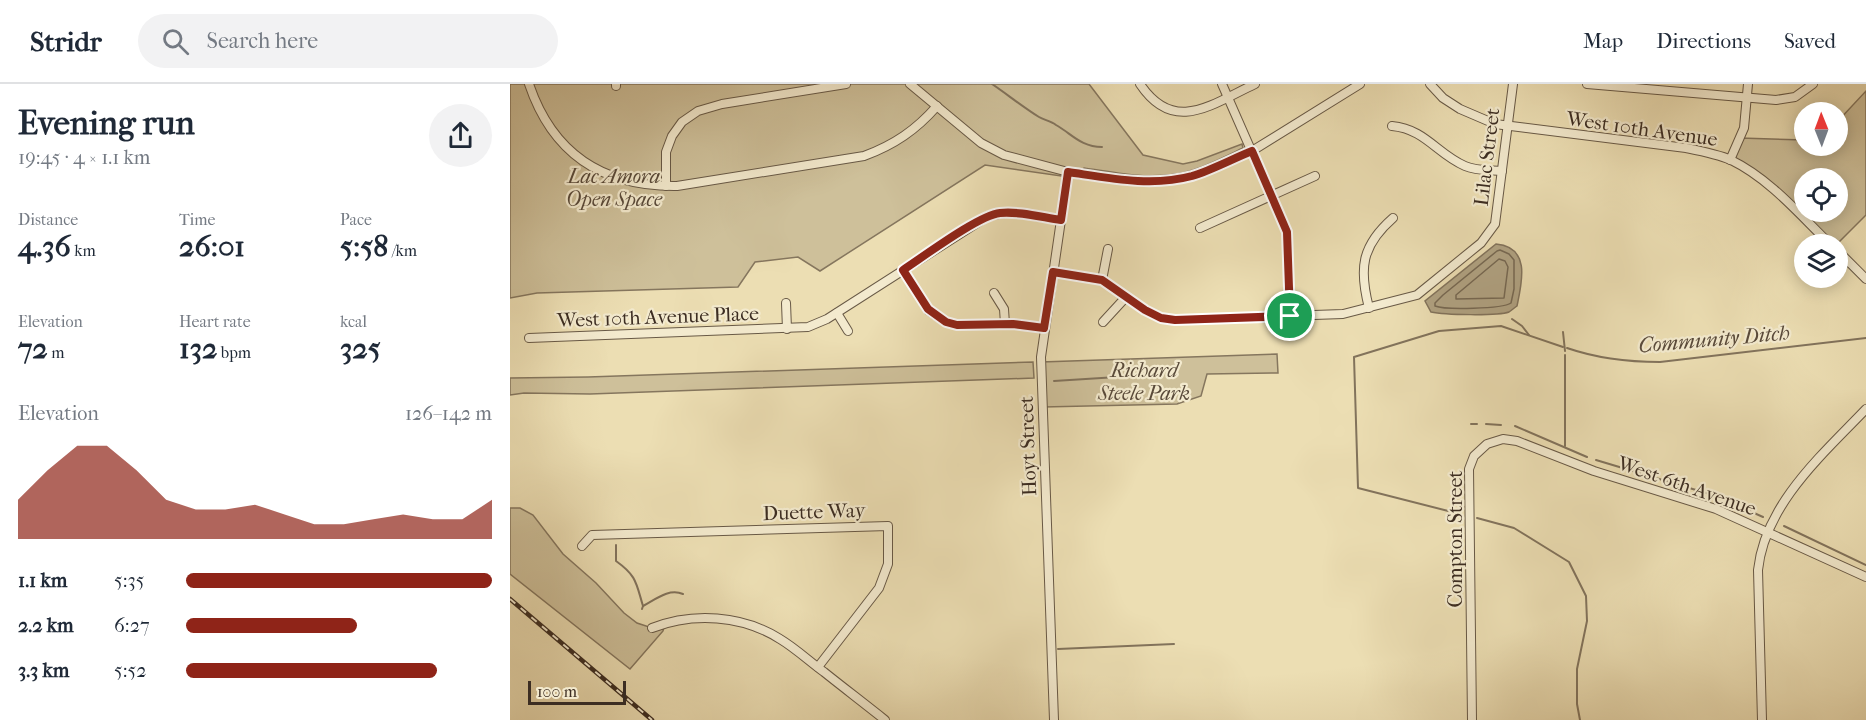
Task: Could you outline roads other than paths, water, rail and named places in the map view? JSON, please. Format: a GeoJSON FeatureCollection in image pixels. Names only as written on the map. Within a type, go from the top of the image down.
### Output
{"type":"FeatureCollection","features":[{"type":"Feature","properties":{"kind":"street"},"geometry":{"type":"LineString","coordinates":[[529,84],[548,125],[567,148],[606,175],[647,186],[666,186],[864,156],[901,139],[937,106]]}},
{"type":"Feature","properties":{"kind":"street"},"geometry":{"type":"LineString","coordinates":[[666,186],[667,148],[678,127],[691,115],[708,107],[846,84]]}},
{"type":"Feature","properties":{"kind":"street"},"geometry":{"type":"LineString","coordinates":[[910,84],[981,143],[995,151],[1068,172],[1131,181],[1169,181],[1193,176],[1252,151],[1360,84]]}},
{"type":"Feature","properties":{"kind":"street"},"geometry":{"type":"LineString","coordinates":[[1140,84],[1147,95],[1158,105],[1177,112],[1195,111],[1255,84]]}},
{"type":"Feature","properties":{"kind":"street"},"geometry":{"type":"LineString","coordinates":[[1222,84],[1287,232],[1290,316]]}},
{"type":"Feature","properties":{"kind":"street","name":"West 10th Avenue"},"geometry":{"type":"LineString","coordinates":[[1430,84],[1460,109],[1479,119],[1506,126],[1686,148],[1730,160],[1771,187],[1820,234]]}},
{"type":"Feature","properties":{"kind":"street","name":"Lilac Street"},"geometry":{"type":"LineString","coordinates":[[1053,272],[1102,280],[1161,318],[1175,320],[1344,314],[1417,295],[1481,243],[1495,224],[1513,84]]}},
{"type":"Feature","properties":{"kind":"street"},"geometry":{"type":"LineString","coordinates":[[1587,84],[1671,87],[1776,100],[1802,94],[1813,84]]}},
{"type":"Feature","properties":{"kind":"street"},"geometry":{"type":"LineString","coordinates":[[1730,160],[1744,129],[1748,84]]}},
{"type":"Feature","properties":{"kind":"street"},"geometry":{"type":"LineString","coordinates":[[1392,126],[1412,130],[1464,166],[1502,171]]}},
{"type":"Feature","properties":{"kind":"street","name":"Hoyt Street"},"geometry":{"type":"LineString","coordinates":[[1054,720],[1041,357],[1068,172]]}},
{"type":"Feature","properties":{"kind":"street"},"geometry":{"type":"LineString","coordinates":[[1200,228],[1315,176]]}},
{"type":"Feature","properties":{"kind":"street","name":"West 10th Avenue Place"},"geometry":{"type":"LineString","coordinates":[[529,338],[808,327],[837,313],[977,222],[995,214],[1010,212],[1061,220]]}},
{"type":"Feature","properties":{"kind":"street"},"geometry":{"type":"LineString","coordinates":[[1370,308],[1364,288],[1364,262],[1372,242],[1393,218]]}},
{"type":"Feature","properties":{"kind":"street"},"geometry":{"type":"LineString","coordinates":[[1102,280],[1108,249]]}},
{"type":"Feature","properties":{"kind":"street"},"geometry":{"type":"LineString","coordinates":[[1848,261],[1866,279]]}},
{"type":"Feature","properties":{"kind":"street"},"geometry":{"type":"LineString","coordinates":[[903,270],[928,309],[942,321],[957,325],[1005,324],[1044,328]]}},
{"type":"Feature","properties":{"kind":"street"},"geometry":{"type":"LineString","coordinates":[[994,293],[1004,309],[1005,324]]}},
{"type":"Feature","properties":{"kind":"street"},"geometry":{"type":"LineString","coordinates":[[1103,322],[1126,297]]}},
{"type":"Feature","properties":{"kind":"street","name":"West 10th Avenue Place"},"geometry":{"type":"LineString","coordinates":[[786,303],[787,329]]}},
{"type":"Feature","properties":{"kind":"street"},"geometry":{"type":"LineString","coordinates":[[837,313],[848,331]]}},
{"type":"Feature","properties":{"kind":"street"},"geometry":{"type":"LineString","coordinates":[[1762,720],[1758,570],[1761,552],[1784,503],[1797,482],[1866,409]]}},
{"type":"Feature","properties":{"kind":"street","name":"Compton Street"},"geometry":{"type":"LineString","coordinates":[[1472,720],[1470,466],[1474,456],[1487,444],[1509,439],[1562,459]]}},
{"type":"Feature","properties":{"kind":"street","name":"West 6th Avenue"},"geometry":{"type":"LineString","coordinates":[[1562,459],[1636,485],[1713,508],[1866,577]]}},
{"type":"Feature","properties":{"kind":"street","name":"Duette Way"},"geometry":{"type":"LineString","coordinates":[[582,546],[592,535],[888,526],[888,564],[879,588],[818,668]]}},
{"type":"Feature","properties":{"kind":"street"},"geometry":{"type":"LineString","coordinates":[[652,628],[690,618],[732,620],[763,630],[779,638],[885,720]]}},
{"type":"Feature","properties":{"kind":"water"},"geometry":{"type":"Polygon","coordinates":[[[1496,244],[1515,252],[1522,267],[1517,306],[1509,312],[1494,314],[1431,312],[1425,301],[1496,244]]]}},
{"type":"Feature","properties":{"kind":"waterway"},"geometry":{"type":"LineString","coordinates":[[992,84],[1033,113],[1077,139],[1088,145],[1102,147]]}},
{"type":"Feature","properties":{"kind":"waterway"},"geometry":{"type":"LineString","coordinates":[[1512,319],[1529,335]]}},
{"type":"Feature","properties":{"kind":"waterway","name":"Community Ditch"},"geometry":{"type":"LineString","coordinates":[[1460,514],[1358,488],[1354,357],[1439,331],[1501,326],[1563,347]]}},
{"type":"Feature","properties":{"kind":"waterway"},"geometry":{"type":"LineString","coordinates":[[1563,332],[1565,351]]}},
{"type":"Feature","properties":{"kind":"waterway","name":"Community Ditch"},"geometry":{"type":"LineString","coordinates":[[1567,348],[1612,359],[1660,362],[1866,338]]}},
{"type":"Feature","properties":{"kind":"waterway"},"geometry":{"type":"LineString","coordinates":[[1565,355],[1565,446]]}},
{"type":"Feature","properties":{"kind":"waterway"},"geometry":{"type":"LineString","coordinates":[[1054,381],[1149,375]]}},
{"type":"Feature","properties":{"kind":"waterway"},"geometry":{"type":"LineString","coordinates":[[1471,424],[1477,424]]}},
{"type":"Feature","properties":{"kind":"waterway"},"geometry":{"type":"LineString","coordinates":[[1486,424],[1501,425]]}},
{"type":"Feature","properties":{"kind":"waterway"},"geometry":{"type":"LineString","coordinates":[[1515,426],[1587,457]]}},
{"type":"Feature","properties":{"kind":"waterway"},"geometry":{"type":"LineString","coordinates":[[1596,460],[1716,496]]}},
{"type":"Feature","properties":{"kind":"waterway"},"geometry":{"type":"LineString","coordinates":[[1725,500],[1763,517]]}},
{"type":"Feature","properties":{"kind":"waterway","name":"Community Ditch"},"geometry":{"type":"LineString","coordinates":[[1477,518],[1514,528],[1569,562],[1586,596],[1587,621],[1577,669],[1577,704],[1580,720]]}},
{"type":"Feature","properties":{"kind":"waterway"},"geometry":{"type":"LineString","coordinates":[[1784,526],[1866,565]]}},
{"type":"Feature","properties":{"kind":"waterway"},"geometry":{"type":"LineString","coordinates":[[616,545],[616,561],[635,580],[642,609]]}},
{"type":"Feature","properties":{"kind":"waterway"},"geometry":{"type":"LineString","coordinates":[[643,606],[668,593],[683,594]]}},
{"type":"Feature","properties":{"kind":"waterway"},"geometry":{"type":"LineString","coordinates":[[1058,649],[1174,644]]}},
{"type":"Feature","properties":{"kind":"railway"},"geometry":{"type":"LineString","coordinates":[[510,599],[652,720]]}},
{"type":"Feature","properties":{"kind":"park label","name":"Lac Amora Open Space"},"geometry":{"type":"Point","coordinates":[614,188]}},
{"type":"Feature","properties":{"kind":"park label","name":"Richard Steele Park"},"geometry":{"type":"Point","coordinates":[1144,382]}}]}
